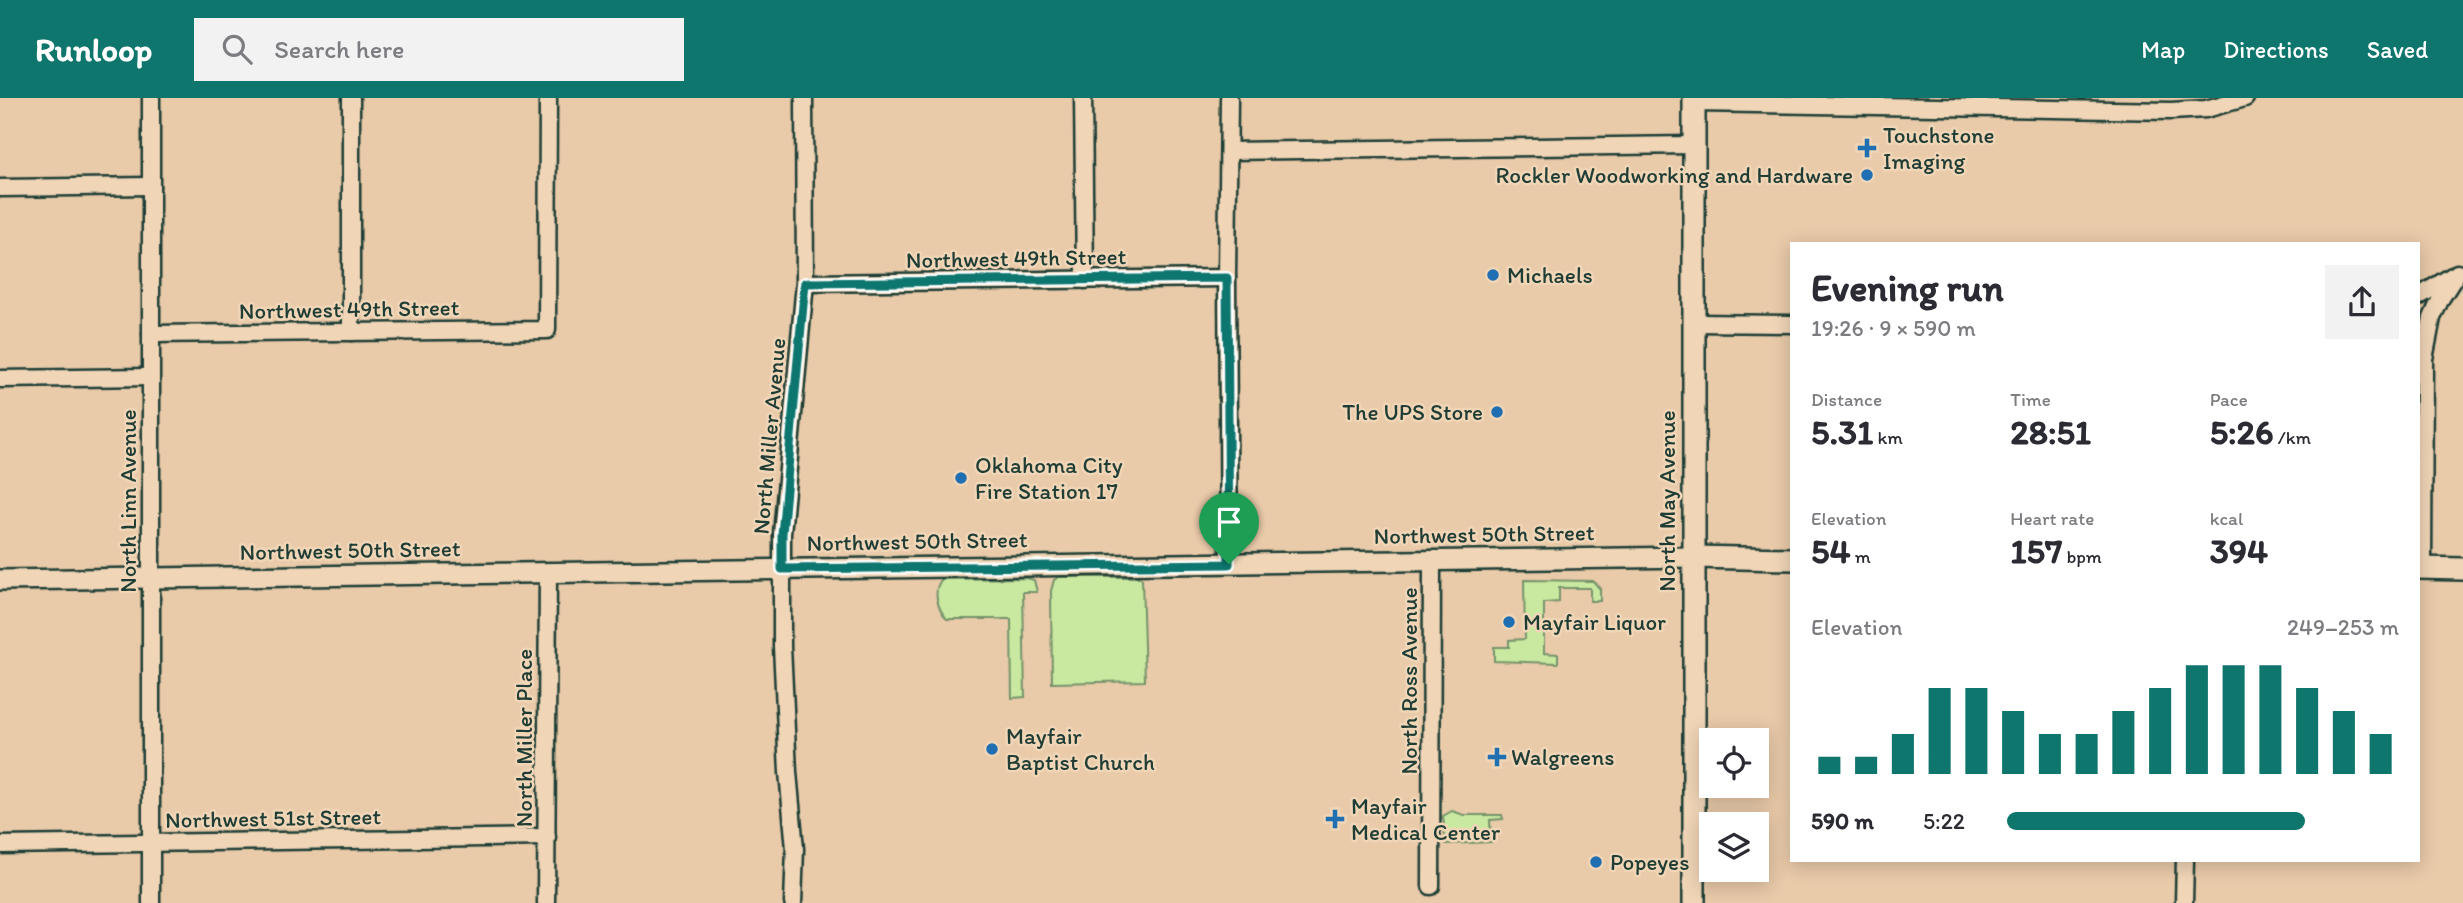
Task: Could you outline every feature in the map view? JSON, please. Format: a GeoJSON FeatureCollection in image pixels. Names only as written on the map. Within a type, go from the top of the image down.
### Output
{"type":"FeatureCollection","features":[{"type":"Feature","properties":{"kind":"main road","name":"North May Avenue"},"geometry":{"type":"LineString","coordinates":[[1694,101],[1694,903]]}},
{"type":"Feature","properties":{"kind":"main road","name":"Northwest 50th Street"},"geometry":{"type":"LineString","coordinates":[[1693,557],[1790,559]]}},
{"type":"Feature","properties":{"kind":"main road"},"geometry":{"type":"LineString","coordinates":[[2421,568],[2463,569]]}},
{"type":"Feature","properties":{"kind":"street","name":"North Linn Avenue"},"geometry":{"type":"LineString","coordinates":[[151,98],[151,903]]}},
{"type":"Feature","properties":{"kind":"street"},"geometry":{"type":"LineString","coordinates":[[351,98],[351,332]]}},
{"type":"Feature","properties":{"kind":"street","name":"Northwest 49th Street"},"geometry":{"type":"LineString","coordinates":[[151,334],[547,330],[548,98]]}},
{"type":"Feature","properties":{"kind":"street","name":"North Miller Avenue"},"geometry":{"type":"LineString","coordinates":[[793,903],[795,849],[784,684],[782,534],[805,283],[804,98]]}},
{"type":"Feature","properties":{"kind":"street"},"geometry":{"type":"LineString","coordinates":[[1083,98],[1085,279]]}},
{"type":"Feature","properties":{"kind":"street"},"geometry":{"type":"LineString","coordinates":[[1229,98],[1229,564]]}},
{"type":"Feature","properties":{"kind":"street"},"geometry":{"type":"LineString","coordinates":[[1694,101],[2171,111],[2206,108],[2245,98]]}},
{"type":"Feature","properties":{"kind":"street"},"geometry":{"type":"LineString","coordinates":[[1230,151],[1693,145]]}},
{"type":"Feature","properties":{"kind":"street"},"geometry":{"type":"LineString","coordinates":[[0,188],[151,186]]}},
{"type":"Feature","properties":{"kind":"street"},"geometry":{"type":"LineString","coordinates":[[2420,296],[2460,271]]}},
{"type":"Feature","properties":{"kind":"street"},"geometry":{"type":"LineString","coordinates":[[2421,568],[2421,351],[2441,298],[2460,271]]}},
{"type":"Feature","properties":{"kind":"street","name":"Northwest 49th Street"},"geometry":{"type":"LineString","coordinates":[[805,283],[1227,278]]}},
{"type":"Feature","properties":{"kind":"street"},"geometry":{"type":"LineString","coordinates":[[1693,323],[1790,324]]}},
{"type":"Feature","properties":{"kind":"street"},"geometry":{"type":"LineString","coordinates":[[0,379],[150,377]]}},
{"type":"Feature","properties":{"kind":"street","name":"Northwest 50th Street"},"geometry":{"type":"LineString","coordinates":[[0,580],[1693,557]]}},
{"type":"Feature","properties":{"kind":"street","name":"North Ross Avenue"},"geometry":{"type":"LineString","coordinates":[[1432,559],[1432,886]]}},
{"type":"Feature","properties":{"kind":"street","name":"North Miller Place"},"geometry":{"type":"LineString","coordinates":[[546,903],[548,573]]}},
{"type":"Feature","properties":{"kind":"street","name":"Northwest 51st Street"},"geometry":{"type":"LineString","coordinates":[[0,845],[547,836]]}},
{"type":"Feature","properties":{"kind":"street"},"geometry":{"type":"LineString","coordinates":[[2184,903],[2185,862]]}},
{"type":"Feature","properties":{"kind":"green space"},"geometry":{"type":"Polygon","coordinates":[[[1059,577],[1142,579],[1145,681],[1052,683],[1051,591],[1054,580],[1059,577]]]}},
{"type":"Feature","properties":{"kind":"green space"},"geometry":{"type":"Polygon","coordinates":[[[945,579],[1034,580],[1037,592],[1023,592],[1025,697],[1012,698],[1011,619],[947,619],[939,605],[937,590],[941,580],[945,579]]]}},
{"type":"Feature","properties":{"kind":"green space"},"geometry":{"type":"Polygon","coordinates":[[[1524,580],[1593,581],[1600,589],[1600,601],[1590,601],[1590,588],[1559,588],[1559,602],[1544,603],[1544,653],[1558,654],[1558,663],[1494,661],[1494,647],[1509,647],[1509,640],[1525,639],[1524,580]]]}},
{"type":"Feature","properties":{"kind":"green space"},"geometry":{"type":"Polygon","coordinates":[[[1452,811],[1464,815],[1502,815],[1503,819],[1490,820],[1491,842],[1446,844],[1443,816],[1452,811]]]}},
{"type":"Feature","properties":{"kind":"place","name":"Touchstone Imaging"},"geometry":{"type":"Point","coordinates":[1867,148]}},
{"type":"Feature","properties":{"kind":"place","name":"Rockler Woodworking and Hardware"},"geometry":{"type":"Point","coordinates":[1867,175]}},
{"type":"Feature","properties":{"kind":"place","name":"Michaels"},"geometry":{"type":"Point","coordinates":[1493,275]}},
{"type":"Feature","properties":{"kind":"place","name":"The UPS Store"},"geometry":{"type":"Point","coordinates":[1497,412]}},
{"type":"Feature","properties":{"kind":"place","name":"Oklahoma City Fire Station 17"},"geometry":{"type":"Point","coordinates":[961,478]}},
{"type":"Feature","properties":{"kind":"place","name":"Mayfair Liquor"},"geometry":{"type":"Point","coordinates":[1509,622]}},
{"type":"Feature","properties":{"kind":"place","name":"Mayfair Baptist Church"},"geometry":{"type":"Point","coordinates":[992,749]}},
{"type":"Feature","properties":{"kind":"place","name":"Walgreens"},"geometry":{"type":"Point","coordinates":[1497,757]}},
{"type":"Feature","properties":{"kind":"place","name":"Mayfair Medical Center"},"geometry":{"type":"Point","coordinates":[1335,819]}},
{"type":"Feature","properties":{"kind":"place","name":"Popeyes"},"geometry":{"type":"Point","coordinates":[1596,862]}},
{"type":"Feature","properties":{"kind":"route"},"geometry":{"type":"LineString","coordinates":[[1227,278],[1229,564],[782,569],[782,534],[805,283],[1227,278]]}}]}
